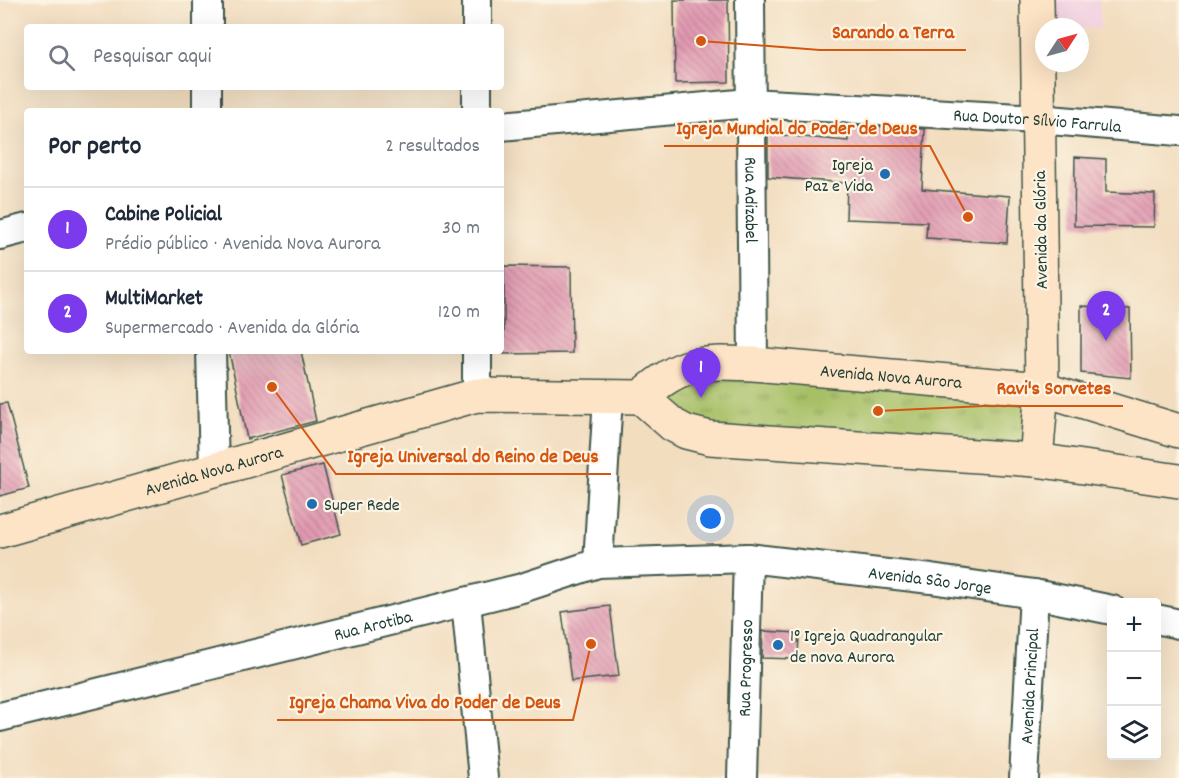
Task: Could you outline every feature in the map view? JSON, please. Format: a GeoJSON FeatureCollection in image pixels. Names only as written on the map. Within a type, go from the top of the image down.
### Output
{"type":"FeatureCollection","features":[{"type":"Feature","properties":{"kind":"street"},"geometry":{"type":"LineString","coordinates":[[208,0],[208,24]]}},
{"type":"Feature","properties":{"kind":"street"},"geometry":{"type":"LineString","coordinates":[[477,0],[477,24]]}},
{"type":"Feature","properties":{"kind":"street","name":"Rua Adizabel"},"geometry":{"type":"LineString","coordinates":[[750,0],[749,103],[753,364]]}},
{"type":"Feature","properties":{"kind":"street","name":"Avenida da Glória"},"geometry":{"type":"LineString","coordinates":[[1036,460],[1042,388],[1037,0]]}},
{"type":"Feature","properties":{"kind":"street"},"geometry":{"type":"LineString","coordinates":[[207,90],[207,108]]}},
{"type":"Feature","properties":{"kind":"street"},"geometry":{"type":"LineString","coordinates":[[477,90],[477,108]]}},
{"type":"Feature","properties":{"kind":"street","name":"Rua Doutor Sílvio Farrula"},"geometry":{"type":"LineString","coordinates":[[504,126],[749,103],[1038,119],[1179,131]]}},
{"type":"Feature","properties":{"kind":"street"},"geometry":{"type":"LineString","coordinates":[[0,235],[24,229]]}},
{"type":"Feature","properties":{"kind":"street"},"geometry":{"type":"LineString","coordinates":[[211,354],[214,470]]}},
{"type":"Feature","properties":{"kind":"street"},"geometry":{"type":"LineString","coordinates":[[477,354],[477,395]]}},
{"type":"Feature","properties":{"kind":"street","name":"Avenida Nova Aurora"},"geometry":{"type":"LineString","coordinates":[[0,531],[477,395],[640,397],[663,378],[685,367],[708,362],[1042,388],[1179,431]]}},
{"type":"Feature","properties":{"kind":"street"},"geometry":{"type":"LineString","coordinates":[[598,563],[608,397]]}},
{"type":"Feature","properties":{"kind":"street"},"geometry":{"type":"LineString","coordinates":[[640,397],[673,425],[686,432],[710,438],[1036,460],[1179,481]]}},
{"type":"Feature","properties":{"kind":"street","name":"Rua Arotiba"},"geometry":{"type":"LineString","coordinates":[[0,717],[522,588],[598,563],[748,558]]}},
{"type":"Feature","properties":{"kind":"street","name":"Avenida São Jorge"},"geometry":{"type":"LineString","coordinates":[[748,558],[931,579],[1034,594],[1107,609]]}},
{"type":"Feature","properties":{"kind":"street","name":"Rua Progresso"},"geometry":{"type":"LineString","coordinates":[[742,778],[748,558]]}},
{"type":"Feature","properties":{"kind":"street","name":"Avenida Principal"},"geometry":{"type":"LineString","coordinates":[[1024,778],[1034,594]]}},
{"type":"Feature","properties":{"kind":"street"},"geometry":{"type":"LineString","coordinates":[[466,602],[483,778]]}},
{"type":"Feature","properties":{"kind":"street"},"geometry":{"type":"LineString","coordinates":[[1161,621],[1179,624]]}},
{"type":"Feature","properties":{"kind":"shaded area"},"geometry":{"type":"Polygon","coordinates":[[[1056,0],[1099,0],[1100,29],[1089,28],[1089,18],[1057,18],[1056,0]]]}},
{"type":"Feature","properties":{"kind":"green space"},"geometry":{"type":"Polygon","coordinates":[[[663,378],[1042,389],[1036,460],[735,440],[641,397],[663,378]]]}},
{"type":"Feature","properties":{"kind":"building"},"geometry":{"type":"Polygon","coordinates":[[[674,0],[728,0],[729,82],[675,83],[674,0]]]}},
{"type":"Feature","properties":{"kind":"building"},"geometry":{"type":"Polygon","coordinates":[[[849,125],[925,129],[922,189],[1010,196],[1007,243],[926,238],[927,222],[846,219],[847,183],[768,177],[768,134],[848,141],[849,125]]]}},
{"type":"Feature","properties":{"kind":"building"},"geometry":{"type":"Polygon","coordinates":[[[1075,157],[1106,159],[1106,192],[1155,194],[1154,227],[1074,226],[1075,157]]]}},
{"type":"Feature","properties":{"kind":"building"},"geometry":{"type":"Polygon","coordinates":[[[504,266],[571,267],[572,353],[504,354],[504,266]]]}},
{"type":"Feature","properties":{"kind":"building"},"geometry":{"type":"Polygon","coordinates":[[[1081,306],[1130,309],[1131,378],[1081,373],[1081,306]]]}},
{"type":"Feature","properties":{"kind":"building"},"geometry":{"type":"Polygon","coordinates":[[[230,354],[302,354],[316,421],[247,439],[230,354]]]}},
{"type":"Feature","properties":{"kind":"building"},"geometry":{"type":"Polygon","coordinates":[[[7,403],[29,488],[0,496],[0,404],[7,403]]]}},
{"type":"Feature","properties":{"kind":"building","name":"Super Rede"},"geometry":{"type":"Polygon","coordinates":[[[323,465],[341,534],[301,545],[282,475],[323,465]]]}},
{"type":"Feature","properties":{"kind":"building"},"geometry":{"type":"Polygon","coordinates":[[[610,606],[619,676],[571,681],[562,612],[610,606]]]}},
{"type":"Feature","properties":{"kind":"building","name":"1° Igreja Quadrangular de nova Aurora"},"geometry":{"type":"Polygon","coordinates":[[[763,631],[799,633],[798,659],[762,658],[763,631]]]}},
{"type":"Feature","properties":{"kind":"place","name":"Sarando a Terra"},"geometry":{"type":"Point","coordinates":[701,41]}},
{"type":"Feature","properties":{"kind":"place","name":"Igreja Paz e Vida"},"geometry":{"type":"Point","coordinates":[885,174]}},
{"type":"Feature","properties":{"kind":"place","name":"Igreja Mundial do Poder de Deus"},"geometry":{"type":"Point","coordinates":[968,217]}},
{"type":"Feature","properties":{"kind":"place","name":"MultiMarket"},"geometry":{"type":"Point","coordinates":[1106,341]}},
{"type":"Feature","properties":{"kind":"place","name":"Igreja Universal do Reino de Deus"},"geometry":{"type":"Point","coordinates":[272,387]}},
{"type":"Feature","properties":{"kind":"place","name":"Cabine Policial"},"geometry":{"type":"Point","coordinates":[701,398]}},
{"type":"Feature","properties":{"kind":"place","name":"Ravi's Sorvetes"},"geometry":{"type":"Point","coordinates":[878,411]}},
{"type":"Feature","properties":{"kind":"place","name":"Super Rede"},"geometry":{"type":"Point","coordinates":[312,504]}},
{"type":"Feature","properties":{"kind":"place","name":"Igreja Chama Viva do Poder de Deus"},"geometry":{"type":"Point","coordinates":[591,644]}},
{"type":"Feature","properties":{"kind":"place","name":"1° Igreja Quadrangular de nova Aurora"},"geometry":{"type":"Point","coordinates":[778,645]}}]}
